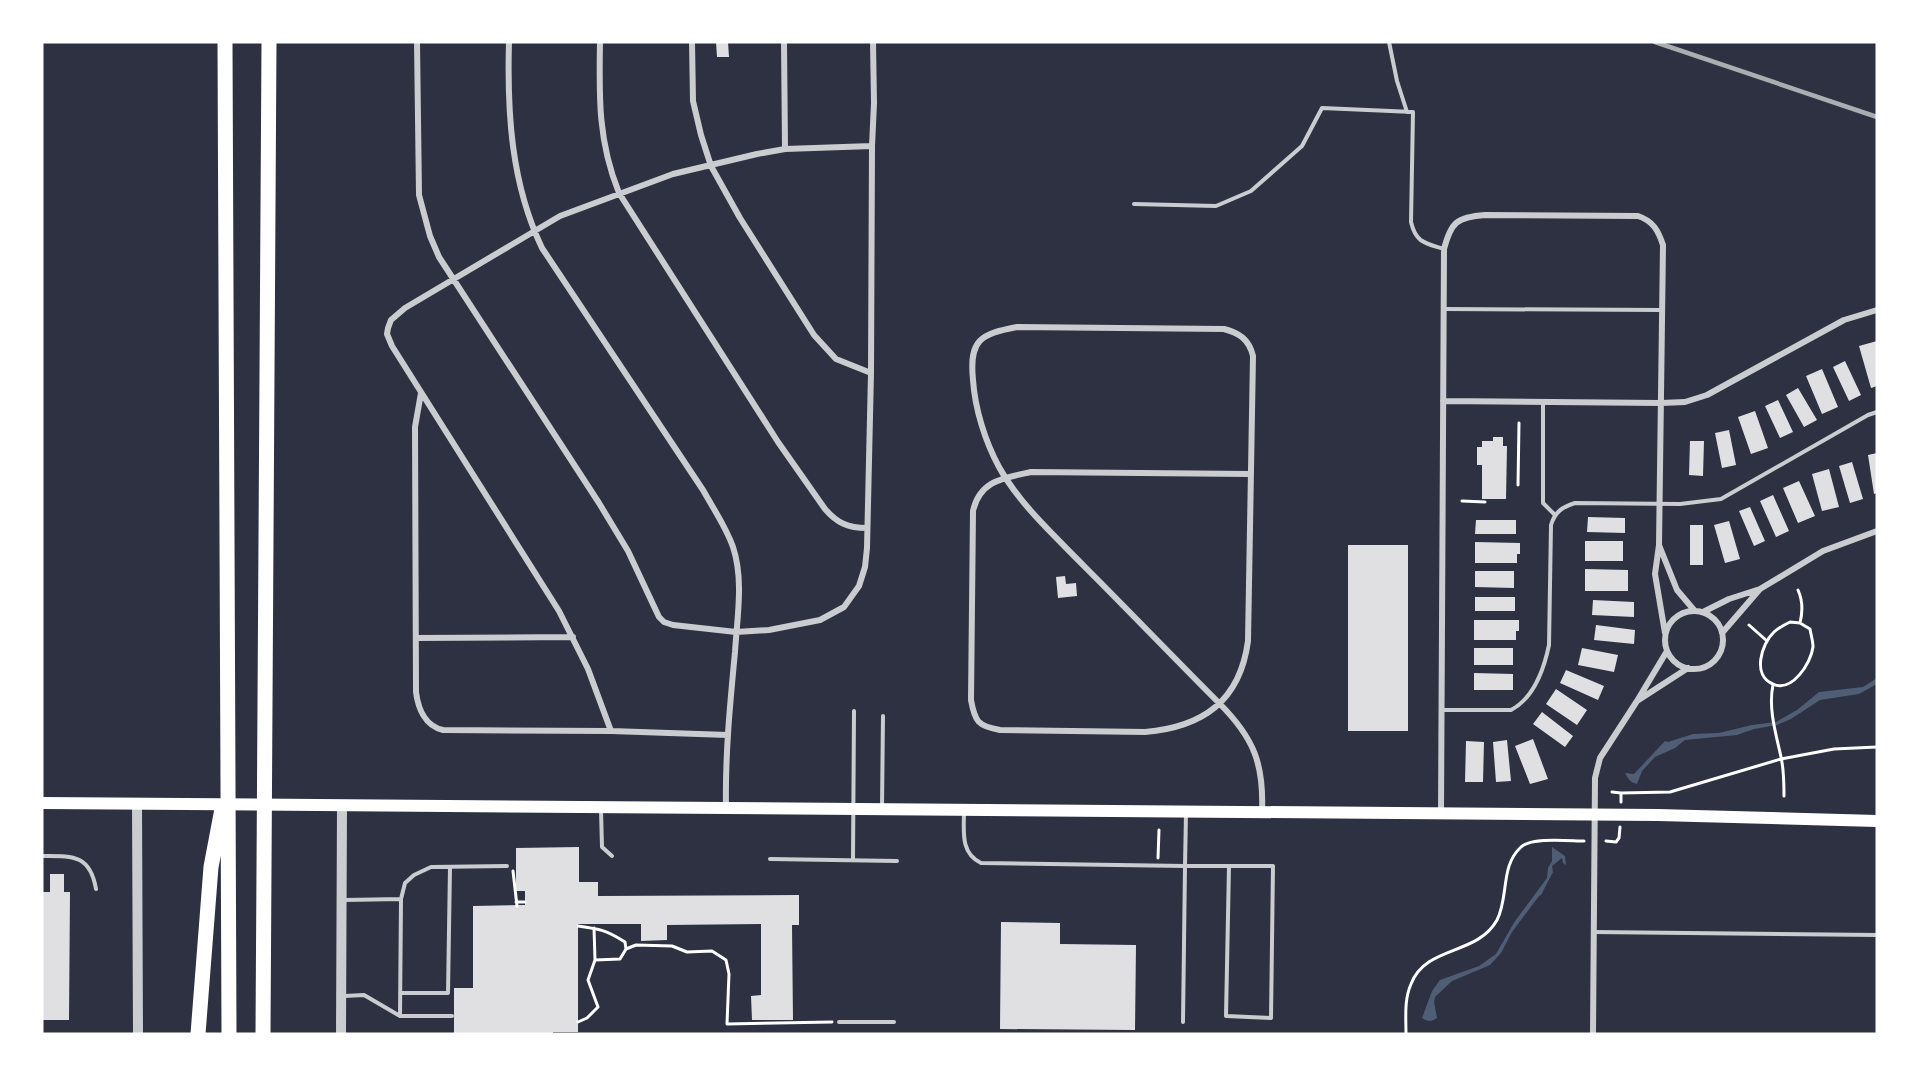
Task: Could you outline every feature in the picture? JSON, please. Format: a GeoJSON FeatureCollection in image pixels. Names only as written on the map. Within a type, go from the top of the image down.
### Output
{"type":"FeatureCollection","features":[{"type":"Feature","properties":{"kind":"highway"},"geometry":{"type":"LineString","coordinates":[[225,42],[229,1034]]}},
{"type":"Feature","properties":{"kind":"highway"},"geometry":{"type":"LineString","coordinates":[[263,1034],[269,42]]}},
{"type":"Feature","properties":{"kind":"highway"},"geometry":{"type":"LineString","coordinates":[[198,1034],[211,867],[228,777]]}},
{"type":"Feature","properties":{"kind":"highway"},"geometry":{"type":"LineString","coordinates":[[264,889],[272,1034]]}},
{"type":"Feature","properties":{"kind":"main road"},"geometry":{"type":"LineString","coordinates":[[42,802],[1658,814],[1877,821]]}},
{"type":"Feature","properties":{"kind":"street"},"geometry":{"type":"LineString","coordinates":[[417,42],[419,195],[430,236],[439,257],[623,541],[659,617],[673,626],[736,632],[769,630],[820,621],[844,607],[859,586],[865,567],[871,373],[873,42]]}},
{"type":"Feature","properties":{"kind":"street"},"geometry":{"type":"LineString","coordinates":[[509,42],[509,126],[516,164],[534,232],[542,248],[702,490],[733,547],[738,566],[739,595],[728,735],[726,808]]}},
{"type":"Feature","properties":{"kind":"street"},"geometry":{"type":"LineString","coordinates":[[600,42],[599,96],[602,140],[618,193],[772,433],[825,509],[833,519],[843,525],[867,528]]}},
{"type":"Feature","properties":{"kind":"street"},"geometry":{"type":"LineString","coordinates":[[692,42],[693,101],[711,166],[740,218],[814,334],[836,359],[871,373]]}},
{"type":"Feature","properties":{"kind":"street"},"geometry":{"type":"LineString","coordinates":[[784,42],[785,149]]}},
{"type":"Feature","properties":{"kind":"street"},"geometry":{"type":"LineString","coordinates":[[612,731],[573,637],[553,601],[392,346],[387,334],[391,320],[405,308],[560,216],[618,193],[673,174],[757,154],[785,149],[872,146]]}},
{"type":"Feature","properties":{"kind":"street"},"geometry":{"type":"LineString","coordinates":[[1441,813],[1444,249],[1448,233],[1458,221],[1466,216],[1638,216],[1649,220],[1659,233],[1663,245],[1660,505],[1659,544],[1655,574],[1667,651],[1672,659],[1688,668]]}},
{"type":"Feature","properties":{"kind":"street"},"geometry":{"type":"LineString","coordinates":[[1443,401],[1661,403],[1693,400],[1707,395],[1844,320],[1877,310]]}},
{"type":"Feature","properties":{"kind":"street"},"geometry":{"type":"LineString","coordinates":[[1250,474],[1031,472],[1006,479],[991,483],[981,491],[976,499],[974,511],[971,700],[974,715],[985,727],[1000,730],[1145,732],[1168,730],[1186,725],[1205,715],[1219,704],[1232,689],[1246,657],[1248,641],[1253,356],[1245,338],[1224,328],[1017,327],[995,331],[978,343],[973,354],[974,390],[978,413],[998,465],[1006,479],[1041,521],[1219,704],[1246,734],[1261,768],[1263,812]]}},
{"type":"Feature","properties":{"kind":"street"},"geometry":{"type":"LineString","coordinates":[[421,393],[415,427],[417,703],[420,711],[432,724],[443,729],[728,735]]}},
{"type":"Feature","properties":{"kind":"street"},"geometry":{"type":"LineString","coordinates":[[1704,612],[1729,599],[1760,589],[1823,551],[1877,531]]}},
{"type":"Feature","properties":{"kind":"street"},"geometry":{"type":"LineString","coordinates":[[1659,544],[1677,590],[1694,610]]}},
{"type":"Feature","properties":{"kind":"street"},"geometry":{"type":"LineString","coordinates":[[1722,633],[1760,589]]}},
{"type":"Feature","properties":{"kind":"street"},"geometry":{"type":"LineString","coordinates":[[1636,701],[1688,668],[1706,666],[1714,661],[1723,643],[1719,624],[1704,612],[1694,610],[1676,616],[1665,633]]}},
{"type":"Feature","properties":{"kind":"street"},"geometry":{"type":"LineString","coordinates":[[417,638],[573,637]]}},
{"type":"Feature","properties":{"kind":"street"},"geometry":{"type":"LineString","coordinates":[[1593,1034],[1595,778],[1600,758],[1667,651]]}},
{"type":"Feature","properties":{"kind":"street"},"geometry":{"type":"LineString","coordinates":[[137,803],[138,1034]]}},
{"type":"Feature","properties":{"kind":"street"},"geometry":{"type":"LineString","coordinates":[[341,1034],[342,805]]}},
{"type":"Feature","properties":{"kind":"lane"},"geometry":{"type":"LineString","coordinates":[[1389,42],[1397,81],[1407,112]]}},
{"type":"Feature","properties":{"kind":"lane"},"geometry":{"type":"LineString","coordinates":[[1134,204],[1216,206],[1251,191],[1302,146],[1322,108],[1413,112],[1411,222],[1414,235],[1423,243],[1444,249]]}},
{"type":"Feature","properties":{"kind":"lane"},"geometry":{"type":"LineString","coordinates":[[1444,309],[1662,310]]}},
{"type":"Feature","properties":{"kind":"lane"},"geometry":{"type":"LineString","coordinates":[[1543,402],[1543,503],[1555,515]]}},
{"type":"Feature","properties":{"kind":"lane"},"geometry":{"type":"LineString","coordinates":[[1442,710],[1511,710],[1520,705],[1536,683],[1545,664],[1549,645],[1550,530],[1555,515],[1566,506],[1575,503],[1691,504],[1720,499],[1877,412]]}},
{"type":"Feature","properties":{"kind":"lane"},"geometry":{"type":"LineString","coordinates":[[853,860],[854,711]]}},
{"type":"Feature","properties":{"kind":"lane"},"geometry":{"type":"LineString","coordinates":[[882,809],[883,716]]}},
{"type":"Feature","properties":{"kind":"lane"},"geometry":{"type":"LineString","coordinates":[[601,807],[602,847],[612,856]]}},
{"type":"Feature","properties":{"kind":"lane"},"geometry":{"type":"LineString","coordinates":[[964,810],[965,843],[968,853],[974,860],[981,863],[1274,866],[1270,1018],[1226,1016],[1229,866]]}},
{"type":"Feature","properties":{"kind":"lane"},"geometry":{"type":"LineString","coordinates":[[1183,1022],[1186,812]]}},
{"type":"Feature","properties":{"kind":"lane"},"geometry":{"type":"LineString","coordinates":[[42,856],[68,856],[85,862],[94,877],[96,889]]}},
{"type":"Feature","properties":{"kind":"lane"},"geometry":{"type":"LineString","coordinates":[[770,859],[897,861]]}},
{"type":"Feature","properties":{"kind":"lane"},"geometry":{"type":"LineString","coordinates":[[400,1016],[401,899],[405,883],[414,875],[431,867],[507,866]]}},
{"type":"Feature","properties":{"kind":"lane"},"geometry":{"type":"LineString","coordinates":[[400,993],[448,993],[450,867]]}},
{"type":"Feature","properties":{"kind":"lane"},"geometry":{"type":"LineString","coordinates":[[341,900],[401,899]]}},
{"type":"Feature","properties":{"kind":"lane"},"geometry":{"type":"LineString","coordinates":[[1592,932],[1877,935]]}},
{"type":"Feature","properties":{"kind":"lane"},"geometry":{"type":"LineString","coordinates":[[341,996],[364,996],[400,1016],[452,1016]]}},
{"type":"Feature","properties":{"kind":"lane"},"geometry":{"type":"LineString","coordinates":[[839,1022],[894,1022]]}},
{"type":"Feature","properties":{"kind":"path"},"geometry":{"type":"LineString","coordinates":[[1518,485],[1519,423]]}},
{"type":"Feature","properties":{"kind":"path"},"geometry":{"type":"LineString","coordinates":[[1462,501],[1485,502]]}},
{"type":"Feature","properties":{"kind":"path"},"geometry":{"type":"LineString","coordinates":[[1798,590],[1802,603],[1800,623]]}},
{"type":"Feature","properties":{"kind":"path"},"geometry":{"type":"LineString","coordinates":[[1790,622],[1800,623],[1810,629],[1813,639],[1813,649],[1808,663],[1803,671],[1787,684],[1781,686],[1773,684],[1764,678],[1761,671],[1764,645],[1772,633],[1790,622]]}},
{"type":"Feature","properties":{"kind":"path"},"geometry":{"type":"LineString","coordinates":[[1749,625],[1767,641]]}},
{"type":"Feature","properties":{"kind":"path"},"geometry":{"type":"LineString","coordinates":[[1773,684],[1771,693],[1773,719],[1781,759],[1784,796]]}},
{"type":"Feature","properties":{"kind":"path"},"geometry":{"type":"LineString","coordinates":[[1612,792],[1670,792],[1781,759],[1834,749],[1877,747]]}},
{"type":"Feature","properties":{"kind":"path"},"geometry":{"type":"LineString","coordinates":[[1621,793],[1621,802]]}},
{"type":"Feature","properties":{"kind":"path"},"geometry":{"type":"LineString","coordinates":[[1158,866],[1159,830]]}},
{"type":"Feature","properties":{"kind":"path"},"geometry":{"type":"LineString","coordinates":[[1602,841],[1616,842],[1619,838],[1619,831]]}},
{"type":"Feature","properties":{"kind":"path"},"geometry":{"type":"LineString","coordinates":[[1406,1034],[1406,1001],[1411,983],[1418,971],[1431,959],[1463,948],[1489,931],[1497,921],[1504,902],[1507,871],[1521,846],[1539,841],[1579,841]]}},
{"type":"Feature","properties":{"kind":"path"},"geometry":{"type":"LineString","coordinates":[[507,866],[513,866],[517,904],[525,902]]}},
{"type":"Feature","properties":{"kind":"path"},"geometry":{"type":"LineString","coordinates":[[578,926],[604,929],[625,942],[626,949],[621,959],[595,960]]}},
{"type":"Feature","properties":{"kind":"path"},"geometry":{"type":"LineString","coordinates":[[578,1022],[587,1018],[598,1008],[588,980],[595,960],[594,928]]}},
{"type":"Feature","properties":{"kind":"path"},"geometry":{"type":"LineString","coordinates":[[626,949],[636,945],[672,946],[687,952],[712,951],[726,960],[729,974],[727,1024],[839,1022]]}},
{"type":"Feature","properties":{"kind":"water"},"geometry":{"type":"Polygon","coordinates":[[[1877,678],[1877,684],[1859,694],[1820,700],[1791,719],[1777,725],[1737,735],[1685,740],[1675,748],[1655,757],[1642,771],[1637,784],[1625,773],[1634,774],[1665,741],[1693,734],[1719,733],[1776,722],[1797,710],[1819,692],[1863,687],[1877,678]]]}},
{"type":"Feature","properties":{"kind":"water"},"geometry":{"type":"Polygon","coordinates":[[[1552,847],[1565,856],[1566,865],[1562,858],[1552,866],[1553,872],[1541,895],[1512,932],[1501,953],[1490,965],[1452,981],[1435,997],[1437,1018],[1430,1021],[1422,1018],[1432,991],[1440,980],[1479,966],[1496,954],[1515,921],[1547,878],[1548,868],[1552,861],[1552,847]]]}},
{"type":"Feature","properties":{"kind":"building"},"geometry":{"type":"Polygon","coordinates":[[[716,42],[728,42],[729,57],[717,57],[716,42]]]}},
{"type":"Feature","properties":{"kind":"building"},"geometry":{"type":"Polygon","coordinates":[[[1877,341],[1877,386],[1871,388],[1859,346],[1877,341]]]}},
{"type":"Feature","properties":{"kind":"building"},"geometry":{"type":"Polygon","coordinates":[[[1845,361],[1861,395],[1849,401],[1833,367],[1845,361]]]}},
{"type":"Feature","properties":{"kind":"building"},"geometry":{"type":"Polygon","coordinates":[[[1822,369],[1838,407],[1822,414],[1806,376],[1822,369]]]}},
{"type":"Feature","properties":{"kind":"building"},"geometry":{"type":"Polygon","coordinates":[[[1798,388],[1817,420],[1804,427],[1786,395],[1798,388]]]}},
{"type":"Feature","properties":{"kind":"building"},"geometry":{"type":"Polygon","coordinates":[[[1778,400],[1793,432],[1780,438],[1765,406],[1778,400]]]}},
{"type":"Feature","properties":{"kind":"building"},"geometry":{"type":"Polygon","coordinates":[[[1755,411],[1768,448],[1751,454],[1738,417],[1755,411]]]}},
{"type":"Feature","properties":{"kind":"building"},"geometry":{"type":"Polygon","coordinates":[[[1729,430],[1736,465],[1722,468],[1715,433],[1729,430]]]}},
{"type":"Feature","properties":{"kind":"building"},"geometry":{"type":"Polygon","coordinates":[[[1493,437],[1503,437],[1503,446],[1507,446],[1506,499],[1482,499],[1482,465],[1477,465],[1477,447],[1482,447],[1482,441],[1493,441],[1493,437]]]}},
{"type":"Feature","properties":{"kind":"building"},"geometry":{"type":"Polygon","coordinates":[[[1690,441],[1704,441],[1703,476],[1689,475],[1690,441]]]}},
{"type":"Feature","properties":{"kind":"building"},"geometry":{"type":"Polygon","coordinates":[[[1877,453],[1877,493],[1874,494],[1868,455],[1877,453]]]}},
{"type":"Feature","properties":{"kind":"building"},"geometry":{"type":"Polygon","coordinates":[[[1852,462],[1863,499],[1850,503],[1839,466],[1852,462]]]}},
{"type":"Feature","properties":{"kind":"building"},"geometry":{"type":"Polygon","coordinates":[[[1829,469],[1839,507],[1822,511],[1812,474],[1829,469]]]}},
{"type":"Feature","properties":{"kind":"building"},"geometry":{"type":"Polygon","coordinates":[[[1799,481],[1815,516],[1798,523],[1783,488],[1799,481]]]}},
{"type":"Feature","properties":{"kind":"building"},"geometry":{"type":"Polygon","coordinates":[[[1773,495],[1789,531],[1776,537],[1760,501],[1773,495]]]}},
{"type":"Feature","properties":{"kind":"building"},"geometry":{"type":"Polygon","coordinates":[[[1750,507],[1765,541],[1754,546],[1739,511],[1750,507]]]}},
{"type":"Feature","properties":{"kind":"building"},"geometry":{"type":"Polygon","coordinates":[[[1588,517],[1625,518],[1625,533],[1587,532],[1588,517]]]}},
{"type":"Feature","properties":{"kind":"building"},"geometry":{"type":"Polygon","coordinates":[[[1476,520],[1516,520],[1516,534],[1475,534],[1476,520]]]}},
{"type":"Feature","properties":{"kind":"building"},"geometry":{"type":"Polygon","coordinates":[[[1729,521],[1740,559],[1725,563],[1714,525],[1729,521]]]}},
{"type":"Feature","properties":{"kind":"building"},"geometry":{"type":"Polygon","coordinates":[[[1690,525],[1703,525],[1703,565],[1690,565],[1690,525]]]}},
{"type":"Feature","properties":{"kind":"building"},"geometry":{"type":"Polygon","coordinates":[[[1585,541],[1623,541],[1623,561],[1585,561],[1585,541]]]}},
{"type":"Feature","properties":{"kind":"building"},"geometry":{"type":"Polygon","coordinates":[[[1475,542],[1520,543],[1517,563],[1475,563],[1475,542]]]}},
{"type":"Feature","properties":{"kind":"building"},"geometry":{"type":"Polygon","coordinates":[[[1348,545],[1408,545],[1408,731],[1348,731],[1348,545]]]}},
{"type":"Feature","properties":{"kind":"building"},"geometry":{"type":"Polygon","coordinates":[[[1585,569],[1628,570],[1628,591],[1585,591],[1585,569]]]}},
{"type":"Feature","properties":{"kind":"building"},"geometry":{"type":"Polygon","coordinates":[[[1475,571],[1514,571],[1514,588],[1475,587],[1475,571]]]}},
{"type":"Feature","properties":{"kind":"building"},"geometry":{"type":"Polygon","coordinates":[[[1065,576],[1066,584],[1076,583],[1077,596],[1058,598],[1056,577],[1065,576]]]}},
{"type":"Feature","properties":{"kind":"building"},"geometry":{"type":"Polygon","coordinates":[[[1475,597],[1515,597],[1515,611],[1475,611],[1475,597]]]}},
{"type":"Feature","properties":{"kind":"building"},"geometry":{"type":"Polygon","coordinates":[[[1593,600],[1634,602],[1634,617],[1592,615],[1593,600]]]}},
{"type":"Feature","properties":{"kind":"building"},"geometry":{"type":"Polygon","coordinates":[[[1474,620],[1519,620],[1516,640],[1474,640],[1474,620]]]}},
{"type":"Feature","properties":{"kind":"building"},"geometry":{"type":"Polygon","coordinates":[[[1596,625],[1635,630],[1634,644],[1594,640],[1596,625]]]}},
{"type":"Feature","properties":{"kind":"building"},"geometry":{"type":"Polygon","coordinates":[[[1474,648],[1513,648],[1513,665],[1474,665],[1474,648]]]}},
{"type":"Feature","properties":{"kind":"building"},"geometry":{"type":"Polygon","coordinates":[[[1582,648],[1618,655],[1614,672],[1578,665],[1582,648]]]}},
{"type":"Feature","properties":{"kind":"building"},"geometry":{"type":"Polygon","coordinates":[[[1566,670],[1604,686],[1598,700],[1560,683],[1566,670]]]}},
{"type":"Feature","properties":{"kind":"building"},"geometry":{"type":"Polygon","coordinates":[[[1474,673],[1513,674],[1513,690],[1474,690],[1474,673]]]}},
{"type":"Feature","properties":{"kind":"building"},"geometry":{"type":"Polygon","coordinates":[[[1556,689],[1587,710],[1577,725],[1546,704],[1556,689]]]}},
{"type":"Feature","properties":{"kind":"building"},"geometry":{"type":"Polygon","coordinates":[[[1542,712],[1573,736],[1565,747],[1533,724],[1542,712]]]}},
{"type":"Feature","properties":{"kind":"building"},"geometry":{"type":"Polygon","coordinates":[[[1533,739],[1548,779],[1530,784],[1515,746],[1533,739]]]}},
{"type":"Feature","properties":{"kind":"building"},"geometry":{"type":"Polygon","coordinates":[[[1507,740],[1511,781],[1496,782],[1493,742],[1507,740]]]}},
{"type":"Feature","properties":{"kind":"building"},"geometry":{"type":"Polygon","coordinates":[[[1466,741],[1484,742],[1483,782],[1465,782],[1466,741]]]}},
{"type":"Feature","properties":{"kind":"building"},"geometry":{"type":"Polygon","coordinates":[[[579,847],[579,882],[598,882],[598,896],[799,895],[799,925],[792,925],[793,1020],[752,1020],[751,996],[761,995],[761,924],[667,925],[667,940],[641,941],[641,924],[578,924],[578,1032],[454,1034],[454,988],[473,988],[473,906],[525,905],[525,891],[516,891],[516,848],[579,847]]]}},
{"type":"Feature","properties":{"kind":"building"},"geometry":{"type":"Polygon","coordinates":[[[50,874],[64,874],[64,892],[70,892],[69,1020],[42,1020],[42,892],[50,892],[50,874]]]}},
{"type":"Feature","properties":{"kind":"building"},"geometry":{"type":"Polygon","coordinates":[[[1001,922],[1060,923],[1060,944],[1136,945],[1135,1030],[1000,1029],[1001,922]]]}},
{"type":"Feature","properties":{"kind":"railway"},"geometry":{"type":"LineString","coordinates":[[1655,42],[1877,117]]}}]}
